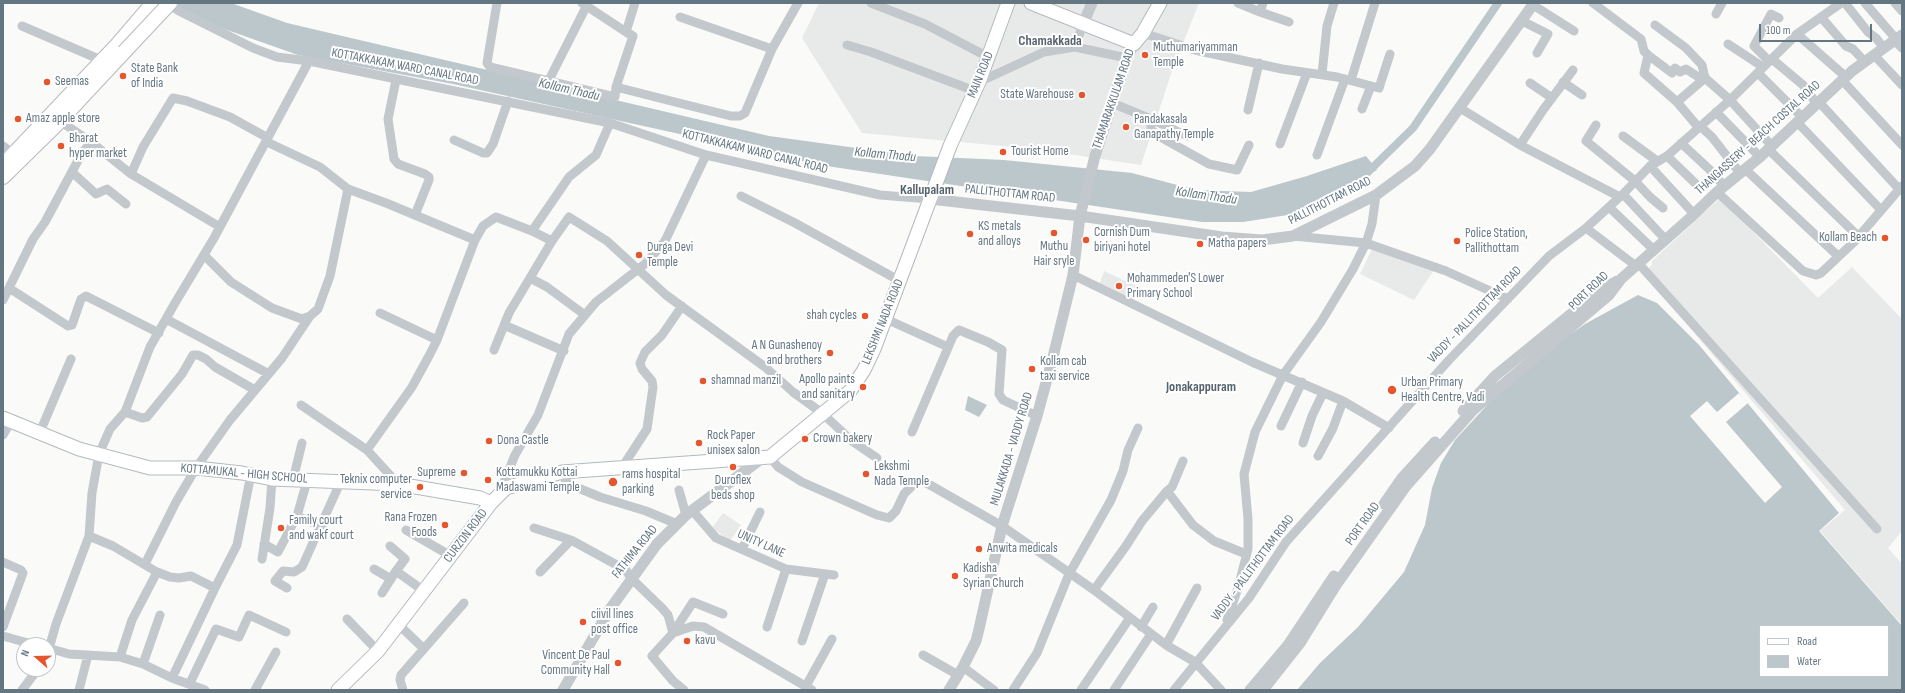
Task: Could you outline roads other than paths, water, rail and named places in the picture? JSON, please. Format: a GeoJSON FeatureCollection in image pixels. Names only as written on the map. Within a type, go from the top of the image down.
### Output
{"type":"FeatureCollection","features":[{"type":"Feature","properties":{"kind":"main road"},"geometry":{"type":"LineString","coordinates":[[3,177],[12,154],[60,121],[121,48],[153,3]]}},
{"type":"Feature","properties":{"kind":"main road"},"geometry":{"type":"LineString","coordinates":[[3,165],[101,60],[121,48],[170,3]]}},
{"type":"Feature","properties":{"kind":"main road","name":"MAIN ROAD"},"geometry":{"type":"LineString","coordinates":[[932,195],[950,146],[977,87],[1008,3]]}},
{"type":"Feature","properties":{"kind":"main road"},"geometry":{"type":"LineString","coordinates":[[1031,3],[1134,44]]}},
{"type":"Feature","properties":{"kind":"main road","name":"THAMARAKKULAM ROAD"},"geometry":{"type":"LineString","coordinates":[[1134,44],[1143,33],[1160,3]]}},
{"type":"Feature","properties":{"kind":"main road","name":"LEKSHMI NADA ROAD"},"geometry":{"type":"LineString","coordinates":[[765,458],[850,391],[864,370],[886,319],[932,195]]}},
{"type":"Feature","properties":{"kind":"main road","name":"KOTTAMUKAL - HIGH SCHOOL"},"geometry":{"type":"LineString","coordinates":[[7,420],[79,449],[150,468],[196,468],[251,474],[272,479],[398,484],[480,498],[491,503]]}},
{"type":"Feature","properties":{"kind":"main road","name":"CURZON ROAD"},"geometry":{"type":"LineString","coordinates":[[338,690],[378,651],[491,503],[500,492],[506,488],[562,472],[623,466],[765,458]]}},
{"type":"Feature","properties":{"kind":"street","name":"KOTTAKKAKAM WARD CANAL ROAD"},"geometry":{"type":"LineString","coordinates":[[166,3],[178,11],[253,48],[277,57],[309,61],[396,80],[505,100],[610,122],[706,156],[880,195],[932,195]]}},
{"type":"Feature","properties":{"kind":"street"},"geometry":{"type":"LineString","coordinates":[[497,3],[487,63],[492,68],[549,80],[615,97],[616,87],[633,36],[584,5],[549,80]]}},
{"type":"Feature","properties":{"kind":"street"},"geometry":{"type":"LineString","coordinates":[[626,32],[635,3]]}},
{"type":"Feature","properties":{"kind":"street"},"geometry":{"type":"LineString","coordinates":[[616,87],[679,104],[731,116],[740,116],[745,112],[772,48],[798,3]]}},
{"type":"Feature","properties":{"kind":"street"},"geometry":{"type":"LineString","coordinates":[[871,3],[925,24],[988,57]]}},
{"type":"Feature","properties":{"kind":"street"},"geometry":{"type":"LineString","coordinates":[[1075,47],[1092,3]]}},
{"type":"Feature","properties":{"kind":"street"},"geometry":{"type":"LineString","coordinates":[[1238,3],[1289,22]]}},
{"type":"Feature","properties":{"kind":"street"},"geometry":{"type":"LineString","coordinates":[[1260,12],[1263,3]]}},
{"type":"Feature","properties":{"kind":"street"},"geometry":{"type":"LineString","coordinates":[[1322,74],[1327,26],[1334,3]]}},
{"type":"Feature","properties":{"kind":"street"},"geometry":{"type":"LineString","coordinates":[[1317,155],[1348,80],[1375,3]]}},
{"type":"Feature","properties":{"kind":"street"},"geometry":{"type":"LineString","coordinates":[[1593,3],[1642,39],[1644,51],[1672,73],[1676,68],[1680,72],[1686,69],[1704,79],[1730,100],[1770,147],[1858,236]]}},
{"type":"Feature","properties":{"kind":"street"},"geometry":{"type":"LineString","coordinates":[[1716,14],[1722,3]]}},
{"type":"Feature","properties":{"kind":"street","name":"VADDY - PALLITHOTTAM ROAD"},"geometry":{"type":"LineString","coordinates":[[1174,690],[1195,662],[1249,598],[1286,542],[1449,360],[1549,256],[1586,228],[1622,196],[1635,181],[1654,164],[1667,156],[1700,127],[1730,100],[1797,34],[1841,3]]}},
{"type":"Feature","properties":{"kind":"street"},"geometry":{"type":"LineString","coordinates":[[1845,3],[1868,32],[1876,38],[1884,48]]}},
{"type":"Feature","properties":{"kind":"street"},"geometry":{"type":"LineString","coordinates":[[1865,3],[1899,41]]}},
{"type":"Feature","properties":{"kind":"street"},"geometry":{"type":"LineString","coordinates":[[1895,3],[1902,11]]}},
{"type":"Feature","properties":{"kind":"street"},"geometry":{"type":"LineString","coordinates":[[1534,4],[1574,31]]}},
{"type":"Feature","properties":{"kind":"street","name":"PALLITHOTTAM ROAD"},"geometry":{"type":"LineString","coordinates":[[932,195],[1081,213],[1222,237],[1262,240],[1293,236],[1376,195],[1415,166],[1460,108],[1534,4]]}},
{"type":"Feature","properties":{"kind":"street"},"geometry":{"type":"LineString","coordinates":[[1779,18],[1771,14],[1754,46],[1800,119],[1881,210]]}},
{"type":"Feature","properties":{"kind":"street"},"geometry":{"type":"LineString","coordinates":[[680,17],[772,48]]}},
{"type":"Feature","properties":{"kind":"street"},"geometry":{"type":"LineString","coordinates":[[1821,17],[1846,46],[1853,49],[1864,62]]}},
{"type":"Feature","properties":{"kind":"street"},"geometry":{"type":"LineString","coordinates":[[1522,21],[1548,34],[1537,53]]}},
{"type":"Feature","properties":{"kind":"street"},"geometry":{"type":"LineString","coordinates":[[1655,25],[1686,48],[1702,65],[1704,79]]}},
{"type":"Feature","properties":{"kind":"street"},"geometry":{"type":"LineString","coordinates":[[22,26],[101,60]]}},
{"type":"Feature","properties":{"kind":"street"},"geometry":{"type":"LineString","coordinates":[[1143,33],[1194,50],[1308,73],[1322,74],[1379,88],[1390,54]]}},
{"type":"Feature","properties":{"kind":"street"},"geometry":{"type":"LineString","coordinates":[[1797,34],[1844,79],[1902,145]]}},
{"type":"Feature","properties":{"kind":"street","name":"THANGASSERY - BEACH COSTAL ROAD"},"geometry":{"type":"LineString","coordinates":[[1622,279],[1720,189],[1760,157],[1844,79],[1884,48],[1899,41]]}},
{"type":"Feature","properties":{"kind":"street","name":"THAMARAKKULAM ROAD"},"geometry":{"type":"LineString","coordinates":[[1081,213],[1095,156],[1127,58],[1134,44]]}},
{"type":"Feature","properties":{"kind":"street"},"geometry":{"type":"LineString","coordinates":[[1681,143],[1710,170],[1720,189],[1802,271],[1811,275],[1821,273],[1858,236],[1901,187],[1818,103],[1803,85],[1728,44]]}},
{"type":"Feature","properties":{"kind":"street"},"geometry":{"type":"LineString","coordinates":[[848,46],[871,52],[977,87],[1044,52],[1075,47],[1127,58]]}},
{"type":"Feature","properties":{"kind":"street"},"geometry":{"type":"LineString","coordinates":[[1648,55],[1644,73],[1677,102],[1743,171],[1838,256]]}},
{"type":"Feature","properties":{"kind":"street"},"geometry":{"type":"LineString","coordinates":[[1874,55],[1902,85]]}},
{"type":"Feature","properties":{"kind":"street"},"geometry":{"type":"LineString","coordinates":[[52,637],[89,536],[92,493],[99,454],[110,429],[125,412],[150,347],[220,227],[309,61]]}},
{"type":"Feature","properties":{"kind":"street"},"geometry":{"type":"LineString","coordinates":[[1248,110],[1259,63]]}},
{"type":"Feature","properties":{"kind":"street"},"geometry":{"type":"LineString","coordinates":[[1520,145],[1563,82],[1573,70]]}},
{"type":"Feature","properties":{"kind":"street"},"geometry":{"type":"LineString","coordinates":[[1280,144],[1308,73]]}},
{"type":"Feature","properties":{"kind":"street"},"geometry":{"type":"LineString","coordinates":[[1677,102],[1704,79]]}},
{"type":"Feature","properties":{"kind":"street"},"geometry":{"type":"LineString","coordinates":[[396,80],[388,119],[394,145],[394,159],[398,164],[425,174],[429,177],[415,215]]}},
{"type":"Feature","properties":{"kind":"street"},"geometry":{"type":"LineString","coordinates":[[1563,82],[1582,95]]}},
{"type":"Feature","properties":{"kind":"street"},"geometry":{"type":"LineString","coordinates":[[1530,83],[1552,98]]}},
{"type":"Feature","properties":{"kind":"street"},"geometry":{"type":"LineString","coordinates":[[1362,108],[1371,86]]}},
{"type":"Feature","properties":{"kind":"street"},"geometry":{"type":"LineString","coordinates":[[131,174],[143,147],[173,98],[187,101],[230,117],[268,140],[320,167],[348,189],[475,240]]}},
{"type":"Feature","properties":{"kind":"street"},"geometry":{"type":"LineString","coordinates":[[454,140],[483,153],[487,153],[493,144],[505,100]]}},
{"type":"Feature","properties":{"kind":"street"},"geometry":{"type":"LineString","coordinates":[[1112,103],[1187,136]]}},
{"type":"Feature","properties":{"kind":"street"},"geometry":{"type":"LineString","coordinates":[[1460,108],[1520,145],[1622,196],[1666,240]]}},
{"type":"Feature","properties":{"kind":"street"},"geometry":{"type":"LineString","coordinates":[[1716,112],[1760,157]]}},
{"type":"Feature","properties":{"kind":"street"},"geometry":{"type":"LineString","coordinates":[[1151,119],[1151,130],[1164,139],[1210,164],[1237,170],[1249,145]]}},
{"type":"Feature","properties":{"kind":"street"},"geometry":{"type":"LineString","coordinates":[[60,121],[91,142],[131,174],[220,227]]}},
{"type":"Feature","properties":{"kind":"street"},"geometry":{"type":"LineString","coordinates":[[532,231],[569,177],[596,155],[610,122]]}},
{"type":"Feature","properties":{"kind":"street"},"geometry":{"type":"LineString","coordinates":[[1596,125],[1586,140],[1635,181],[1663,208]]}},
{"type":"Feature","properties":{"kind":"street"},"geometry":{"type":"LineString","coordinates":[[1623,136],[1654,164],[1694,214]]}},
{"type":"Feature","properties":{"kind":"street"},"geometry":{"type":"LineString","coordinates":[[3,300],[33,239],[45,222],[72,172],[91,142]]}},
{"type":"Feature","properties":{"kind":"street"},"geometry":{"type":"LineString","coordinates":[[500,492],[515,455],[538,415],[564,351],[569,334],[596,302],[646,263],[665,241],[706,156]]}},
{"type":"Feature","properties":{"kind":"street"},"geometry":{"type":"LineString","coordinates":[[1667,156],[1696,184]]}},
{"type":"Feature","properties":{"kind":"street"},"geometry":{"type":"LineString","coordinates":[[72,172],[96,194],[107,188],[126,204]]}},
{"type":"Feature","properties":{"kind":"street"},"geometry":{"type":"LineString","coordinates":[[145,564],[176,502],[196,468],[230,420],[269,374],[310,316],[318,309],[330,276],[348,189]]}},
{"type":"Feature","properties":{"kind":"street"},"geometry":{"type":"LineString","coordinates":[[1226,625],[1238,588],[1246,554],[1248,519],[1244,474],[1255,432],[1283,375],[1321,322],[1353,269],[1366,243],[1372,224],[1376,195]]}},
{"type":"Feature","properties":{"kind":"street"},"geometry":{"type":"LineString","coordinates":[[741,196],[795,223],[900,281]]}},
{"type":"Feature","properties":{"kind":"street"},"geometry":{"type":"LineString","coordinates":[[1609,207],[1654,250]]}},
{"type":"Feature","properties":{"kind":"street","name":"MULAKKADA - VADDY ROAD"},"geometry":{"type":"LineString","coordinates":[[949,690],[976,641],[1002,526],[1037,416],[1073,275],[1081,213]]}},
{"type":"Feature","properties":{"kind":"street"},"geometry":{"type":"LineString","coordinates":[[367,450],[412,386],[437,340],[475,240],[483,226],[496,217],[532,231],[552,241]]}},
{"type":"Feature","properties":{"kind":"street"},"geometry":{"type":"LineString","coordinates":[[494,350],[504,325],[518,297],[552,241],[569,217],[606,241],[637,270],[682,306],[765,367],[793,392],[822,413],[852,441],[877,458]]}},
{"type":"Feature","properties":{"kind":"street"},"geometry":{"type":"LineString","coordinates":[[1586,228],[1637,265],[1876,530]]}},
{"type":"Feature","properties":{"kind":"street"},"geometry":{"type":"LineString","coordinates":[[1293,236],[1366,243],[1446,271],[1508,299]]}},
{"type":"Feature","properties":{"kind":"street"},"geometry":{"type":"LineString","coordinates":[[204,255],[231,282],[272,308],[302,319],[310,316]]}},
{"type":"Feature","properties":{"kind":"street"},"geometry":{"type":"LineString","coordinates":[[1073,275],[1147,312],[1343,401],[1388,428]]}},
{"type":"Feature","properties":{"kind":"street"},"geometry":{"type":"LineString","coordinates":[[530,278],[547,287],[585,315]]}},
{"type":"Feature","properties":{"kind":"street","name":"PORT ROAD"},"geometry":{"type":"LineString","coordinates":[[1250,690],[1288,645],[1402,478],[1494,376],[1604,288],[1622,279]]}},
{"type":"Feature","properties":{"kind":"street","name":"PORT ROAD"},"geometry":{"type":"LineString","coordinates":[[1263,690],[1300,643],[1336,586],[1406,486],[1473,410],[1609,295],[1622,279]]}},
{"type":"Feature","properties":{"kind":"street"},"geometry":{"type":"LineString","coordinates":[[9,288],[68,326],[72,325],[81,299],[86,296],[159,333]]}},
{"type":"Feature","properties":{"kind":"street"},"geometry":{"type":"LineString","coordinates":[[623,466],[647,429],[653,387],[652,381],[642,369],[640,363],[645,352],[662,335],[682,306]]}},
{"type":"Feature","properties":{"kind":"street"},"geometry":{"type":"LineString","coordinates":[[380,313],[437,340]]}},
{"type":"Feature","properties":{"kind":"street"},"geometry":{"type":"LineString","coordinates":[[166,319],[269,374]]}},
{"type":"Feature","properties":{"kind":"street"},"geometry":{"type":"LineString","coordinates":[[886,319],[948,347]]}},
{"type":"Feature","properties":{"kind":"street"},"geometry":{"type":"LineString","coordinates":[[504,325],[564,351]]}},
{"type":"Feature","properties":{"kind":"street"},"geometry":{"type":"LineString","coordinates":[[912,432],[953,336],[960,330],[1000,348],[1003,353],[999,378],[999,394],[1002,400],[1037,416]]}},
{"type":"Feature","properties":{"kind":"street"},"geometry":{"type":"LineString","coordinates":[[125,412],[142,418],[147,416],[182,374],[193,355],[198,355],[206,359],[215,367],[255,390]]}},
{"type":"Feature","properties":{"kind":"street"},"geometry":{"type":"LineString","coordinates":[[40,432],[71,359]]}},
{"type":"Feature","properties":{"kind":"street"},"geometry":{"type":"LineString","coordinates":[[1281,426],[1302,382]]}},
{"type":"Feature","properties":{"kind":"street"},"geometry":{"type":"LineString","coordinates":[[1303,443],[1312,416],[1323,393]]}},
{"type":"Feature","properties":{"kind":"street"},"geometry":{"type":"LineString","coordinates":[[1318,456],[1333,428],[1343,401]]}},
{"type":"Feature","properties":{"kind":"street"},"geometry":{"type":"LineString","coordinates":[[301,404],[367,450],[398,484]]}},
{"type":"Feature","properties":{"kind":"street"},"geometry":{"type":"LineString","coordinates":[[3,435],[7,420]]}},
{"type":"Feature","properties":{"kind":"street"},"geometry":{"type":"LineString","coordinates":[[1013,690],[1037,653],[1069,574],[1111,500],[1123,471],[1128,450],[1138,428]]}},
{"type":"Feature","properties":{"kind":"street"},"geometry":{"type":"LineString","coordinates":[[293,480],[302,442]]}},
{"type":"Feature","properties":{"kind":"street"},"geometry":{"type":"LineString","coordinates":[[765,458],[802,482],[877,515],[889,518],[896,511],[904,494],[914,484],[921,481],[930,485],[1002,526],[1094,590],[1166,645],[1195,662],[1221,690]]}},
{"type":"Feature","properties":{"kind":"street","name":"FATHIMA ROAD"},"geometry":{"type":"LineString","coordinates":[[563,690],[610,609],[657,544],[689,512],[765,458]]}},
{"type":"Feature","properties":{"kind":"street"},"geometry":{"type":"LineString","coordinates":[[1094,590],[1142,521],[1172,487],[1183,461]]}},
{"type":"Feature","properties":{"kind":"street"},"geometry":{"type":"LineString","coordinates":[[562,472],[566,482],[571,486],[600,497],[646,511],[677,524]]}},
{"type":"Feature","properties":{"kind":"street"},"geometry":{"type":"LineString","coordinates":[[172,678],[237,545],[251,474]]}},
{"type":"Feature","properties":{"kind":"street"},"geometry":{"type":"LineString","coordinates":[[262,558],[272,479]]}},
{"type":"Feature","properties":{"kind":"street"},"geometry":{"type":"LineString","coordinates":[[264,544],[278,552],[297,516],[307,481]]}},
{"type":"Feature","properties":{"kind":"street"},"geometry":{"type":"LineString","coordinates":[[287,588],[275,581],[283,571],[294,572],[302,567],[322,526],[340,482]]}},
{"type":"Feature","properties":{"kind":"street"},"geometry":{"type":"LineString","coordinates":[[679,490],[689,512]]}},
{"type":"Feature","properties":{"kind":"street"},"geometry":{"type":"LineString","coordinates":[[1168,491],[1198,529],[1214,541],[1246,554]]}},
{"type":"Feature","properties":{"kind":"street","name":"UNITY LANE"},"geometry":{"type":"LineString","coordinates":[[689,512],[716,538],[786,569],[829,574],[802,641]]}},
{"type":"Feature","properties":{"kind":"street"},"geometry":{"type":"LineString","coordinates":[[742,549],[760,512]]}},
{"type":"Feature","properties":{"kind":"street"},"geometry":{"type":"LineString","coordinates":[[297,516],[322,526]]}},
{"type":"Feature","properties":{"kind":"street"},"geometry":{"type":"LineString","coordinates":[[534,528],[571,540],[626,570],[631,578],[662,608],[668,616],[673,633]]}},
{"type":"Feature","properties":{"kind":"street"},"geometry":{"type":"LineString","coordinates":[[406,530],[451,556]]}},
{"type":"Feature","properties":{"kind":"street"},"geometry":{"type":"LineString","coordinates":[[89,536],[113,546],[156,572],[170,577],[179,578],[191,576],[215,588]]}},
{"type":"Feature","properties":{"kind":"street"},"geometry":{"type":"LineString","coordinates":[[540,572],[571,540]]}},
{"type":"Feature","properties":{"kind":"street"},"geometry":{"type":"LineString","coordinates":[[382,593],[405,559],[390,546]]}},
{"type":"Feature","properties":{"kind":"street"},"geometry":{"type":"LineString","coordinates":[[3,562],[21,570],[23,573],[3,627]]}},
{"type":"Feature","properties":{"kind":"street"},"geometry":{"type":"LineString","coordinates":[[374,568],[391,580]]}},
{"type":"Feature","properties":{"kind":"street"},"geometry":{"type":"LineString","coordinates":[[767,627],[786,569]]}},
{"type":"Feature","properties":{"kind":"street"},"geometry":{"type":"LineString","coordinates":[[396,571],[424,591]]}},
{"type":"Feature","properties":{"kind":"street"},"geometry":{"type":"LineString","coordinates":[[120,657],[132,620],[156,572]]}},
{"type":"Feature","properties":{"kind":"street"},"geometry":{"type":"LineString","coordinates":[[1166,645],[1197,588]]}},
{"type":"Feature","properties":{"kind":"street"},"geometry":{"type":"LineString","coordinates":[[684,690],[673,681],[652,656],[673,633],[693,602],[723,614]]}},
{"type":"Feature","properties":{"kind":"street"},"geometry":{"type":"LineString","coordinates":[[403,690],[400,680],[401,675],[436,637],[464,603]]}},
{"type":"Feature","properties":{"kind":"street"},"geometry":{"type":"LineString","coordinates":[[1141,627],[1153,607]]}},
{"type":"Feature","properties":{"kind":"street"},"geometry":{"type":"LineString","coordinates":[[143,664],[160,615]]}},
{"type":"Feature","properties":{"kind":"street"},"geometry":{"type":"LineString","coordinates":[[190,683],[216,629],[239,637],[249,615],[286,632]]}},
{"type":"Feature","properties":{"kind":"street"},"geometry":{"type":"LineString","coordinates":[[1081,690],[1129,618]]}},
{"type":"Feature","properties":{"kind":"street"},"geometry":{"type":"LineString","coordinates":[[347,619],[378,651]]}},
{"type":"Feature","properties":{"kind":"street"},"geometry":{"type":"LineString","coordinates":[[398,624],[424,649]]}},
{"type":"Feature","properties":{"kind":"street"},"geometry":{"type":"LineString","coordinates":[[673,633],[693,626],[704,627],[809,688],[832,639]]}},
{"type":"Feature","properties":{"kind":"street"},"geometry":{"type":"LineString","coordinates":[[1114,690],[1151,634]]}},
{"type":"Feature","properties":{"kind":"street"},"geometry":{"type":"LineString","coordinates":[[3,636],[16,640]]}},
{"type":"Feature","properties":{"kind":"street"},"geometry":{"type":"LineString","coordinates":[[56,651],[69,654],[120,657],[143,664],[172,678],[190,683],[205,690]]}},
{"type":"Feature","properties":{"kind":"street"},"geometry":{"type":"LineString","coordinates":[[255,690],[276,652]]}},
{"type":"Feature","properties":{"kind":"street"},"geometry":{"type":"LineString","coordinates":[[79,690],[88,655]]}},
{"type":"Feature","properties":{"kind":"street"},"geometry":{"type":"LineString","coordinates":[[923,655],[960,671],[994,690]]}},
{"type":"Feature","properties":{"kind":"street"},"geometry":{"type":"LineString","coordinates":[[22,690],[32,677]]}},
{"type":"Feature","properties":{"kind":"water"},"geometry":{"type":"Polygon","coordinates":[[[167,3],[231,3],[287,23],[769,136],[915,156],[1004,160],[1132,173],[1196,190],[1251,192],[1307,176],[1366,156],[1377,170],[1294,214],[1243,222],[1202,222],[820,165],[453,84],[298,55],[182,14],[167,3]]]}},
{"type":"Feature","properties":{"kind":"water"},"geometry":{"type":"Polygon","coordinates":[[[1638,295],[1657,303],[1700,346],[1839,513],[1819,531],[1902,626],[1902,690],[1297,690],[1320,663],[1358,627],[1404,572],[1425,525],[1432,488],[1441,463],[1455,440],[1489,403],[1561,341],[1585,324],[1638,295]]]}},
{"type":"Feature","properties":{"kind":"water"},"geometry":{"type":"Polygon","coordinates":[[[968,396],[987,405],[979,417],[965,410],[968,396]]]}},
{"type":"Feature","properties":{"kind":"waterway","name":"Kollam Thodu"},"geometry":{"type":"LineString","coordinates":[[1367,173],[1413,128],[1498,3]]}},
{"type":"Feature","properties":{"kind":"place","name":"Muthumariyamman Temple"},"geometry":{"type":"Point","coordinates":[1145,55]}},
{"type":"Feature","properties":{"kind":"place","name":"State Bank of India"},"geometry":{"type":"Point","coordinates":[123,76]}},
{"type":"Feature","properties":{"kind":"place","name":"Seemas"},"geometry":{"type":"Point","coordinates":[47,82]}},
{"type":"Feature","properties":{"kind":"place","name":"State Warehouse"},"geometry":{"type":"Point","coordinates":[1082,95]}},
{"type":"Feature","properties":{"kind":"place","name":"Amaz apple store"},"geometry":{"type":"Point","coordinates":[18,119]}},
{"type":"Feature","properties":{"kind":"place","name":"Pandakasala Ganapathy Temple"},"geometry":{"type":"Point","coordinates":[1126,127]}},
{"type":"Feature","properties":{"kind":"place","name":"Bharat hyper market"},"geometry":{"type":"Point","coordinates":[61,146]}},
{"type":"Feature","properties":{"kind":"place","name":"Tourist Home"},"geometry":{"type":"Point","coordinates":[1003,152]}},
{"type":"Feature","properties":{"kind":"place","name":"Muthu Hair sryle"},"geometry":{"type":"Point","coordinates":[1054,233]}},
{"type":"Feature","properties":{"kind":"place","name":"KS metals and alloys"},"geometry":{"type":"Point","coordinates":[970,234]}},
{"type":"Feature","properties":{"kind":"place","name":"Kollam Beach"},"geometry":{"type":"Point","coordinates":[1885,238]}},
{"type":"Feature","properties":{"kind":"place","name":"Cornish Dum biriyani hotel"},"geometry":{"type":"Point","coordinates":[1086,240]}},
{"type":"Feature","properties":{"kind":"place","name":"Police Station, Pallithottam"},"geometry":{"type":"Point","coordinates":[1457,241]}},
{"type":"Feature","properties":{"kind":"place","name":"Matha papers"},"geometry":{"type":"Point","coordinates":[1200,244]}},
{"type":"Feature","properties":{"kind":"place","name":"Durga Devi Temple"},"geometry":{"type":"Point","coordinates":[639,255]}},
{"type":"Feature","properties":{"kind":"place","name":"Mohammeden'S Lower Primary School"},"geometry":{"type":"Point","coordinates":[1119,286]}},
{"type":"Feature","properties":{"kind":"place","name":"shah cycles"},"geometry":{"type":"Point","coordinates":[865,316]}},
{"type":"Feature","properties":{"kind":"place","name":"A N Gunashenoy and brothers"},"geometry":{"type":"Point","coordinates":[830,353]}},
{"type":"Feature","properties":{"kind":"place","name":"Kollam cab taxi service"},"geometry":{"type":"Point","coordinates":[1032,369]}},
{"type":"Feature","properties":{"kind":"place","name":"shamnad manzil"},"geometry":{"type":"Point","coordinates":[703,381]}},
{"type":"Feature","properties":{"kind":"place","name":"Apollo paints and sanitary"},"geometry":{"type":"Point","coordinates":[863,387]}},
{"type":"Feature","properties":{"kind":"place","name":"Urban Primary Health Centre, Vadi"},"geometry":{"type":"Point","coordinates":[1392,390]}},
{"type":"Feature","properties":{"kind":"place","name":"Crown bakery"},"geometry":{"type":"Point","coordinates":[805,439]}},
{"type":"Feature","properties":{"kind":"place","name":"Dona Castle"},"geometry":{"type":"Point","coordinates":[489,441]}},
{"type":"Feature","properties":{"kind":"place","name":"Rock Paper unisex salon"},"geometry":{"type":"Point","coordinates":[699,443]}},
{"type":"Feature","properties":{"kind":"place","name":"Duroflex beds shop"},"geometry":{"type":"Point","coordinates":[733,467]}},
{"type":"Feature","properties":{"kind":"place","name":"Supreme"},"geometry":{"type":"Point","coordinates":[464,473]}},
{"type":"Feature","properties":{"kind":"place","name":"Lekshmi Nada Temple"},"geometry":{"type":"Point","coordinates":[866,474]}},
{"type":"Feature","properties":{"kind":"place","name":"Kottamukku Kottai Madaswami Temple"},"geometry":{"type":"Point","coordinates":[488,480]}},
{"type":"Feature","properties":{"kind":"place","name":"rams hospital parking"},"geometry":{"type":"Point","coordinates":[613,482]}},
{"type":"Feature","properties":{"kind":"place","name":"Teknix computer service"},"geometry":{"type":"Point","coordinates":[420,487]}},
{"type":"Feature","properties":{"kind":"place","name":"Rana Frozen Foods"},"geometry":{"type":"Point","coordinates":[445,525]}},
{"type":"Feature","properties":{"kind":"place","name":"Family court and wakf court"},"geometry":{"type":"Point","coordinates":[281,528]}},
{"type":"Feature","properties":{"kind":"place","name":"Anwita medicals"},"geometry":{"type":"Point","coordinates":[979,549]}},
{"type":"Feature","properties":{"kind":"place","name":"Kadisha Syrian Church"},"geometry":{"type":"Point","coordinates":[955,576]}},
{"type":"Feature","properties":{"kind":"place","name":"ciivil lines post office"},"geometry":{"type":"Point","coordinates":[583,622]}},
{"type":"Feature","properties":{"kind":"place","name":"kavu"},"geometry":{"type":"Point","coordinates":[687,641]}},
{"type":"Feature","properties":{"kind":"place","name":"Vincent De Paul Community Hall"},"geometry":{"type":"Point","coordinates":[618,663]}},
{"type":"Feature","properties":{"kind":"district","name":"Chamakkada"},"geometry":{"type":"Point","coordinates":[1050,41]}},
{"type":"Feature","properties":{"kind":"district","name":"Kallupalam"},"geometry":{"type":"Point","coordinates":[927,190]}},
{"type":"Feature","properties":{"kind":"district","name":"Jonakappuram"},"geometry":{"type":"Point","coordinates":[1201,387]}}]}
